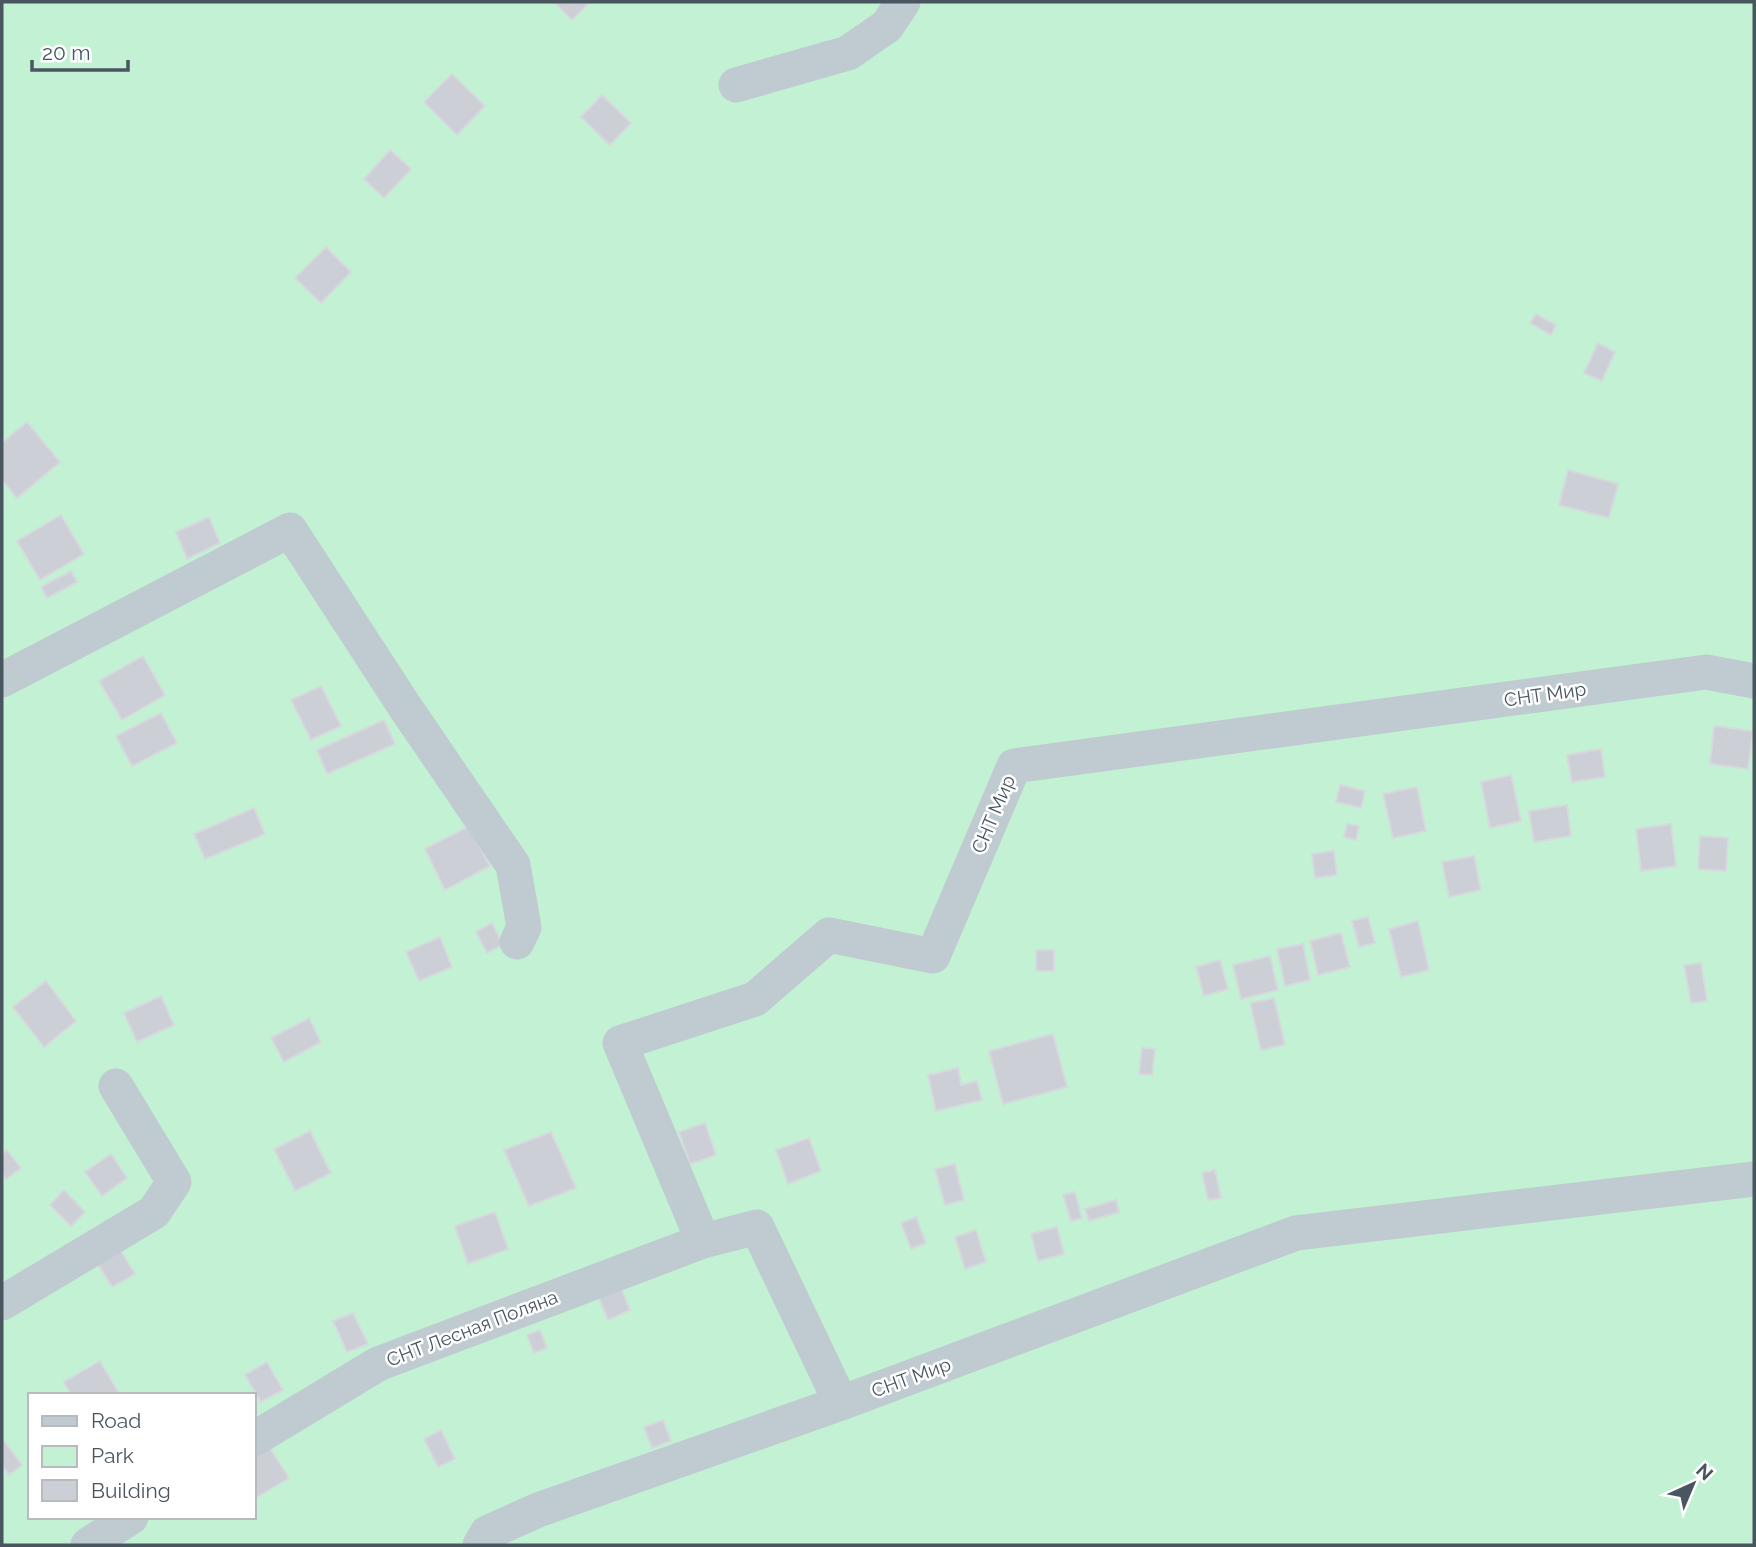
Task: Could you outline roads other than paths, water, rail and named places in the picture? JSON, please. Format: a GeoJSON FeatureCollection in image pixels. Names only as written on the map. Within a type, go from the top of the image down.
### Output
{"type":"FeatureCollection","features":[{"type":"Feature","properties":{"kind":"street"},"geometry":{"type":"LineString","coordinates":[[736,85],[848,53],[887,26],[903,2]]}},
{"type":"Feature","properties":{"kind":"street"},"geometry":{"type":"LineString","coordinates":[[2,680],[290,530],[405,707],[513,865],[524,927],[517,942]]}},
{"type":"Feature","properties":{"kind":"street","name":"СНТ Мир"},"geometry":{"type":"LineString","coordinates":[[703,1241],[620,1043],[755,999],[829,934],[933,956],[1014,766],[1706,672],[1754,681]]}},
{"type":"Feature","properties":{"kind":"street"},"geometry":{"type":"LineString","coordinates":[[2,1303],[154,1212],[174,1182],[116,1086]]}},
{"type":"Feature","properties":{"kind":"street","name":"СНТ Мир"},"geometry":{"type":"LineString","coordinates":[[480,1545],[487,1533],[538,1510],[841,1403],[1296,1233],[1754,1179]]}},
{"type":"Feature","properties":{"kind":"street","name":"СНТ Лесная Поляна"},"geometry":{"type":"LineString","coordinates":[[256,1438],[378,1364],[703,1241],[757,1227],[841,1403]]}},
{"type":"Feature","properties":{"kind":"street"},"geometry":{"type":"LineString","coordinates":[[88,1545],[128,1519]]}}]}
